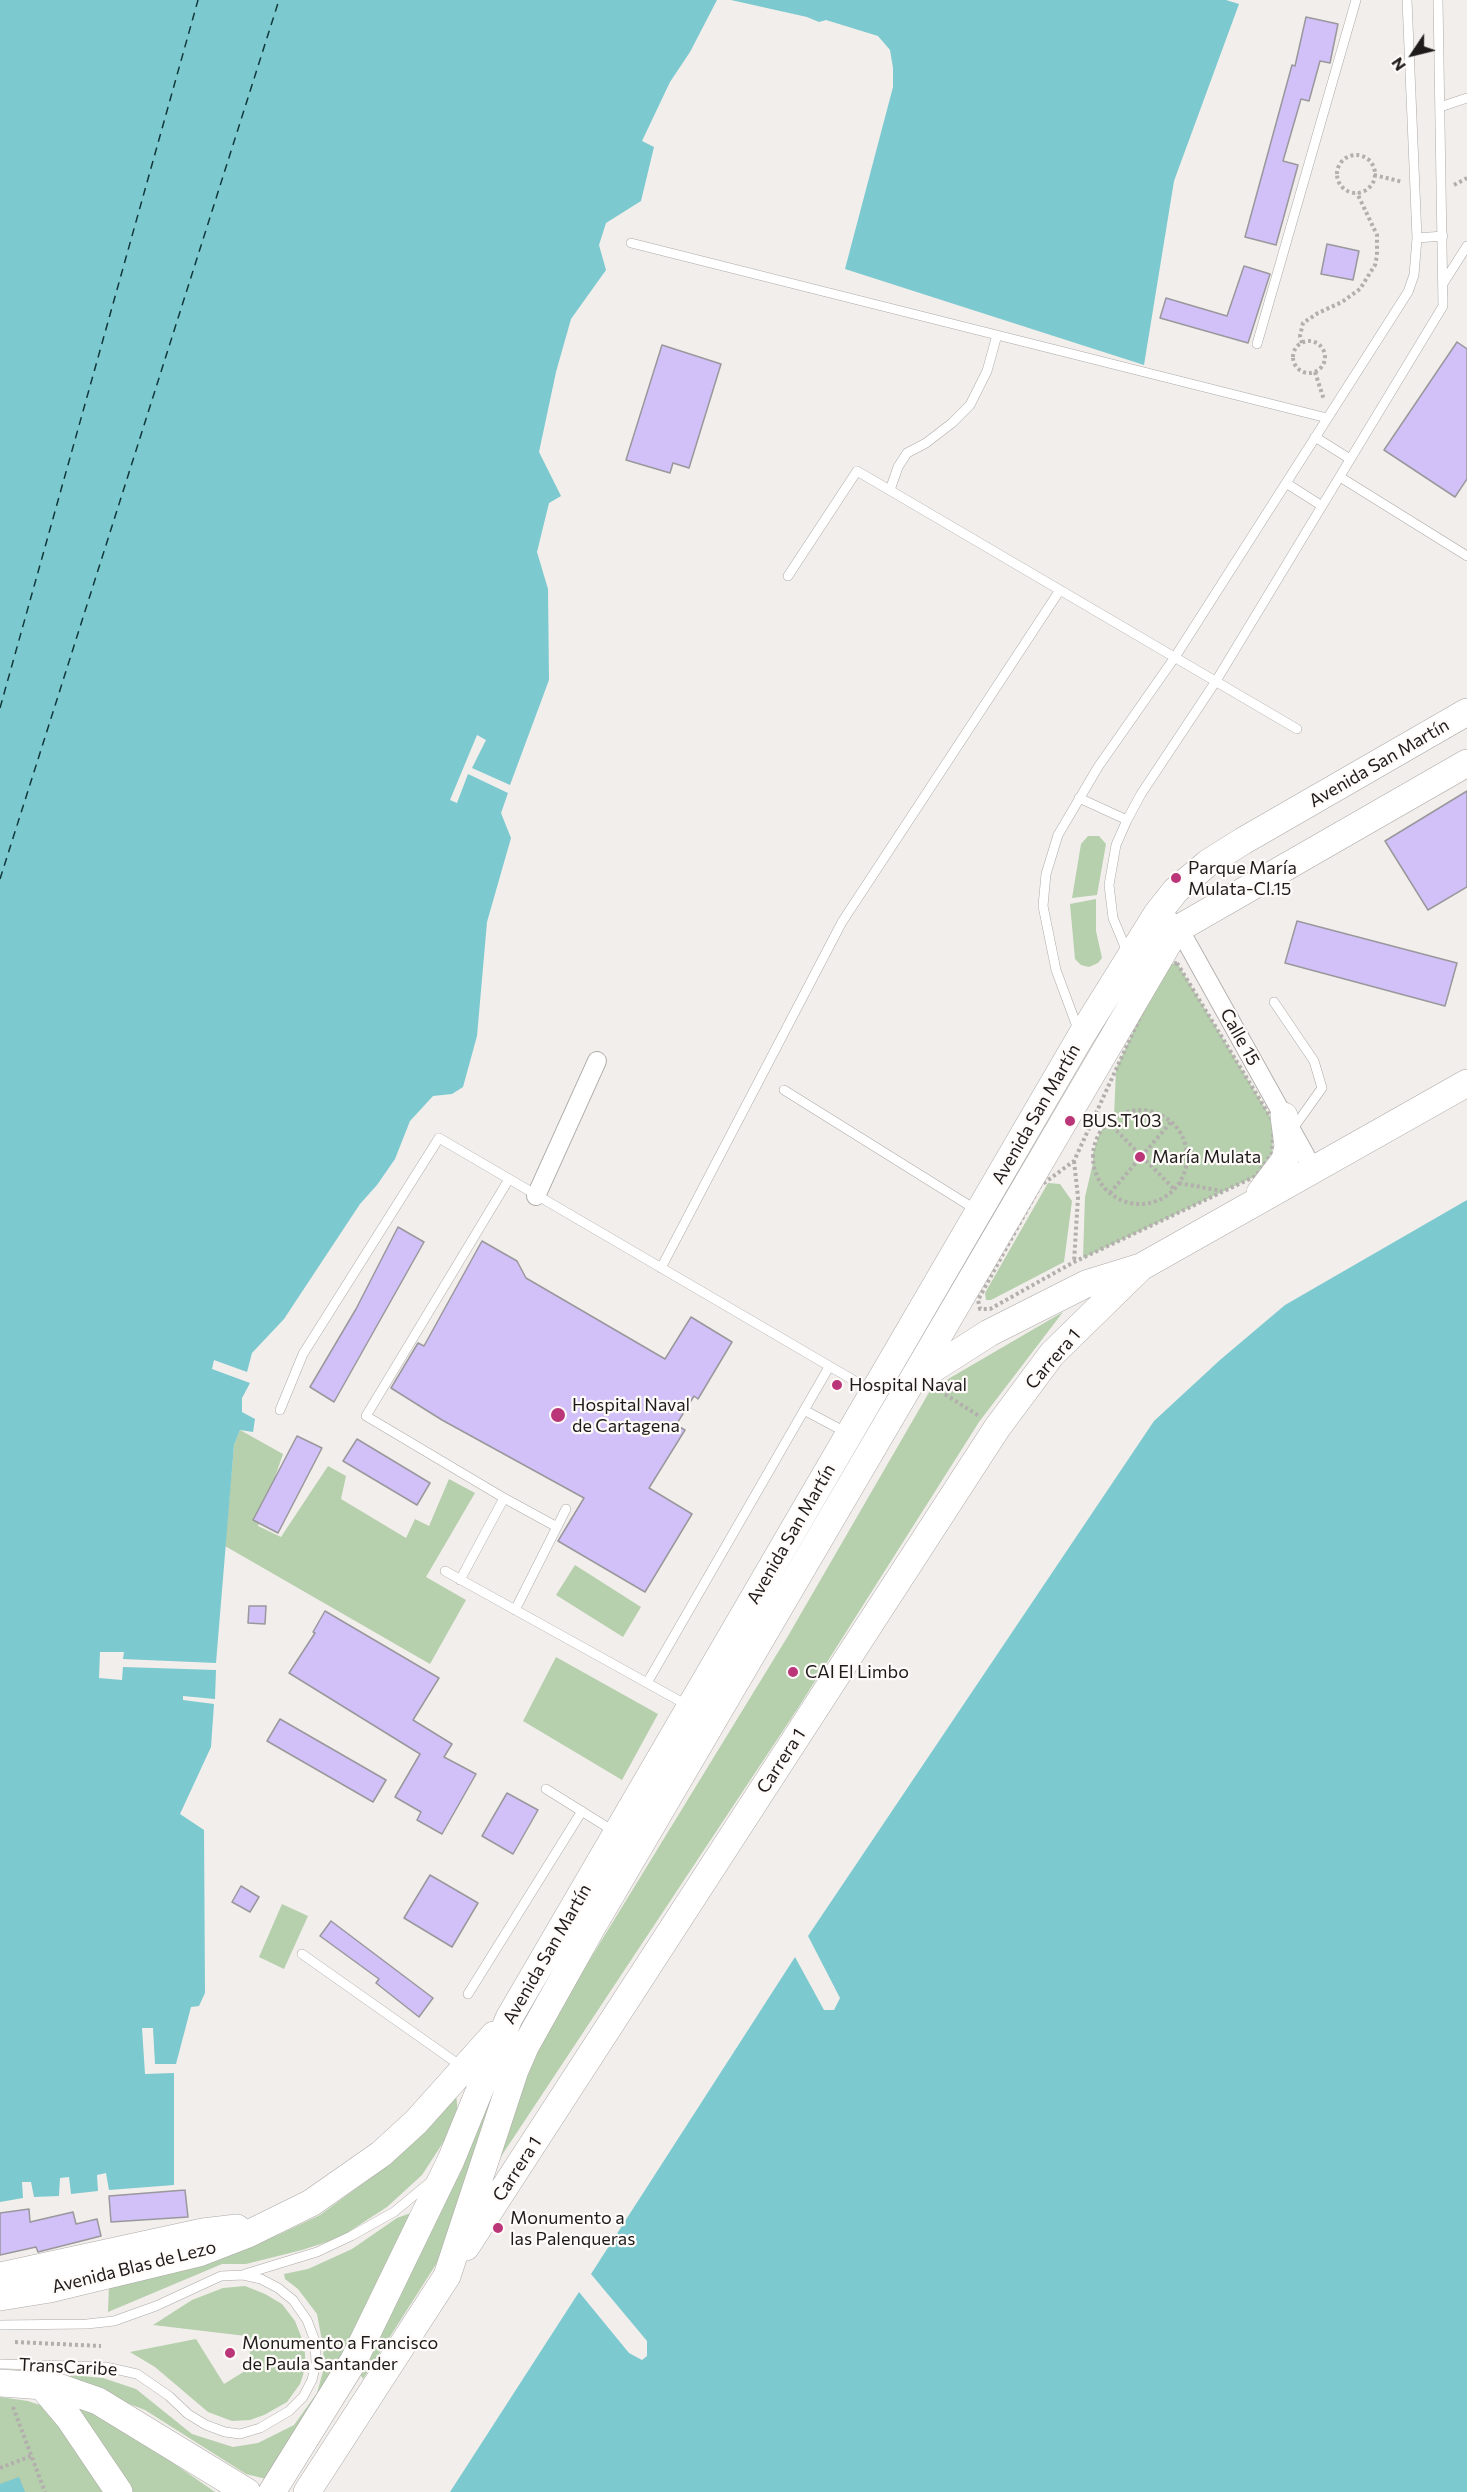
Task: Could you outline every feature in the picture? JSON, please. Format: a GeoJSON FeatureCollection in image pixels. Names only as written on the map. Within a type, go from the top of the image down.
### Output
{"type":"FeatureCollection","features":[{"type":"Feature","properties":{"kind":"main road","name":"Avenida San Martín"},"geometry":{"type":"LineString","coordinates":[[272,2492],[354,2360],[488,2085],[525,2047],[591,1929],[913,1382],[1166,922],[1176,890],[1217,858],[1467,712]]}},
{"type":"Feature","properties":{"kind":"main road","name":"Avenida San Martín"},"geometry":{"type":"LineString","coordinates":[[307,2492],[447,2276],[488,2085],[508,2018],[1129,956],[1166,922],[1467,763]]}},
{"type":"Feature","properties":{"kind":"main road","name":"Carrera 1"},"geometry":{"type":"LineString","coordinates":[[873,1392],[913,1382],[989,1333],[1086,1284],[1141,1267],[1467,1083]]}},
{"type":"Feature","properties":{"kind":"main road"},"geometry":{"type":"LineString","coordinates":[[1254,1202],[1285,1160],[1288,1146],[1288,1123]]}},
{"type":"Feature","properties":{"kind":"main road","name":"Carrera 1"},"geometry":{"type":"LineString","coordinates":[[447,2276],[997,1428],[1052,1354],[1141,1267]]}},
{"type":"Feature","properties":{"kind":"main road","name":"Avenida Blas de Lezo"},"geometry":{"type":"LineString","coordinates":[[0,2297],[50,2289],[182,2258],[224,2245],[310,2203],[381,2154],[416,2122],[488,2085]]}},
{"type":"Feature","properties":{"kind":"main road"},"geometry":{"type":"LineString","coordinates":[[0,2276],[203,2232],[270,2223]]}},
{"type":"Feature","properties":{"kind":"main road"},"geometry":{"type":"LineString","coordinates":[[5,2390],[42,2386],[58,2387],[98,2401],[247,2492]]}},
{"type":"Feature","properties":{"kind":"main road"},"geometry":{"type":"LineString","coordinates":[[42,2386],[69,2418],[119,2492]]}},
{"type":"Feature","properties":{"kind":"street","name":"Calle 15"},"geometry":{"type":"LineString","coordinates":[[1166,922],[1186,941],[1313,1169]]}},
{"type":"Feature","properties":{"kind":"street"},"geometry":{"type":"LineString","coordinates":[[536,1196],[597,1061]]}},
{"type":"Feature","properties":{"kind":"lane"},"geometry":{"type":"LineString","coordinates":[[1257,344],[1356,0]]}},
{"type":"Feature","properties":{"kind":"lane"},"geometry":{"type":"LineString","coordinates":[[1081,1036],[1056,970],[1043,906],[1046,874],[1058,836],[1098,767],[1175,657],[1325,418],[1408,292],[1414,275],[1417,238],[1407,0]]}},
{"type":"Feature","properties":{"kind":"lane"},"geometry":{"type":"LineString","coordinates":[[1129,956],[1113,918],[1110,904],[1111,865],[1116,845],[1127,820],[1141,794],[1216,681],[1443,306],[1438,0]]}},
{"type":"Feature","properties":{"kind":"lane"},"geometry":{"type":"LineString","coordinates":[[1440,107],[1467,98]]}},
{"type":"Feature","properties":{"kind":"lane"},"geometry":{"type":"LineString","coordinates":[[1417,238],[1443,236]]}},
{"type":"Feature","properties":{"kind":"lane"},"geometry":{"type":"LineString","coordinates":[[631,243],[1325,418]]}},
{"type":"Feature","properties":{"kind":"lane"},"geometry":{"type":"LineString","coordinates":[[1444,282],[1467,246]]}},
{"type":"Feature","properties":{"kind":"lane"},"geometry":{"type":"LineString","coordinates":[[890,490],[898,467],[907,453],[926,443],[952,423],[970,405],[987,371],[997,335]]}},
{"type":"Feature","properties":{"kind":"lane"},"geometry":{"type":"LineString","coordinates":[[1315,437],[1350,459]]}},
{"type":"Feature","properties":{"kind":"lane"},"geometry":{"type":"LineString","coordinates":[[788,576],[857,471],[1298,729]]}},
{"type":"Feature","properties":{"kind":"lane"},"geometry":{"type":"LineString","coordinates":[[1340,477],[1467,556]]}},
{"type":"Feature","properties":{"kind":"lane"},"geometry":{"type":"LineString","coordinates":[[1286,483],[1322,506]]}},
{"type":"Feature","properties":{"kind":"lane"},"geometry":{"type":"LineString","coordinates":[[661,1268],[842,922],[1060,590]]}},
{"type":"Feature","properties":{"kind":"lane"},"geometry":{"type":"LineString","coordinates":[[1079,798],[1127,820]]}},
{"type":"Feature","properties":{"kind":"lane"},"geometry":{"type":"LineString","coordinates":[[1274,1002],[1314,1061],[1322,1088],[1288,1123]]}},
{"type":"Feature","properties":{"kind":"lane"},"geometry":{"type":"LineString","coordinates":[[784,1090],[979,1211]]}},
{"type":"Feature","properties":{"kind":"lane"},"geometry":{"type":"LineString","coordinates":[[280,1410],[303,1354],[439,1138],[873,1392]]}},
{"type":"Feature","properties":{"kind":"lane"},"geometry":{"type":"LineString","coordinates":[[509,1179],[366,1416],[557,1527]]}},
{"type":"Feature","properties":{"kind":"lane"},"geometry":{"type":"LineString","coordinates":[[647,1683],[829,1366]]}},
{"type":"Feature","properties":{"kind":"lane"},"geometry":{"type":"LineString","coordinates":[[804,1410],[849,1434]]}},
{"type":"Feature","properties":{"kind":"lane"},"geometry":{"type":"LineString","coordinates":[[460,1580],[504,1498]]}},
{"type":"Feature","properties":{"kind":"lane"},"geometry":{"type":"LineString","coordinates":[[515,1610],[566,1509]]}},
{"type":"Feature","properties":{"kind":"lane"},"geometry":{"type":"LineString","coordinates":[[445,1571],[690,1706]]}},
{"type":"Feature","properties":{"kind":"lane"},"geometry":{"type":"LineString","coordinates":[[546,1788],[616,1833]]}},
{"type":"Feature","properties":{"kind":"lane"},"geometry":{"type":"LineString","coordinates":[[468,1994],[582,1811]]}},
{"type":"Feature","properties":{"kind":"lane"},"geometry":{"type":"LineString","coordinates":[[302,1954],[488,2085]]}},
{"type":"Feature","properties":{"kind":"lane","name":"TransCaribe"},"geometry":{"type":"LineString","coordinates":[[0,2325],[87,2325],[114,2321],[156,2306],[221,2276],[243,2275],[317,2252],[394,2212],[423,2189],[451,2160]]}},
{"type":"Feature","properties":{"kind":"lane","name":"TransCaribe"},"geometry":{"type":"LineString","coordinates":[[0,2364],[118,2369],[137,2374],[154,2384],[188,2414],[206,2425],[225,2432],[240,2433],[260,2428],[289,2411],[303,2397],[312,2380],[316,2363],[315,2341],[307,2320],[293,2300],[278,2288],[261,2279],[243,2275]]}},
{"type":"Feature","properties":{"kind":"lane"},"geometry":{"type":"LineString","coordinates":[[0,2374],[42,2386]]}},
{"type":"Feature","properties":{"kind":"path"},"geometry":{"type":"LineString","coordinates":[[1360,155],[1371,163],[1374,175],[1370,187],[1357,193],[1347,191],[1339,183],[1337,171],[1342,160],[1360,155]]}},
{"type":"Feature","properties":{"kind":"path"},"geometry":{"type":"LineString","coordinates":[[1374,175],[1414,185]]}},
{"type":"Feature","properties":{"kind":"path"},"geometry":{"type":"LineString","coordinates":[[1302,343],[1300,336],[1304,323],[1359,290],[1375,265],[1377,235],[1357,193]]}},
{"type":"Feature","properties":{"kind":"path"},"geometry":{"type":"LineString","coordinates":[[1312,342],[1323,351],[1324,361],[1316,372],[1300,370],[1294,362],[1295,351],[1302,343],[1312,342]]}},
{"type":"Feature","properties":{"kind":"path"},"geometry":{"type":"LineString","coordinates":[[1316,372],[1325,403],[1325,418]]}},
{"type":"Feature","properties":{"kind":"path"},"geometry":{"type":"LineString","coordinates":[[1177,963],[1274,1123],[1272,1153],[1257,1176],[1074,1262],[990,1309],[980,1309],[978,1300],[1040,1186],[1074,1161],[1164,965],[1177,963]]}},
{"type":"Feature","properties":{"kind":"path"},"geometry":{"type":"LineString","coordinates":[[1142,1110],[1155,1112],[1171,1122],[1182,1136],[1185,1147],[1185,1168],[1174,1189],[1155,1201],[1144,1204],[1126,1202],[1110,1192],[1098,1178],[1093,1153],[1100,1132],[1107,1122],[1123,1113],[1142,1110]]}},
{"type":"Feature","properties":{"kind":"path"},"geometry":{"type":"LineString","coordinates":[[1107,1122],[1174,1189]]}},
{"type":"Feature","properties":{"kind":"path"},"geometry":{"type":"LineString","coordinates":[[1110,1192],[1171,1122]]}},
{"type":"Feature","properties":{"kind":"path"},"geometry":{"type":"LineString","coordinates":[[1074,1161],[1078,1197],[1074,1262]]}},
{"type":"Feature","properties":{"kind":"path"},"geometry":{"type":"LineString","coordinates":[[1179,1183],[1223,1191]]}},
{"type":"Feature","properties":{"kind":"path"},"geometry":{"type":"LineString","coordinates":[[939,1390],[997,1428]]}},
{"type":"Feature","properties":{"kind":"path"},"geometry":{"type":"LineString","coordinates":[[15,2342],[101,2346]]}},
{"type":"Feature","properties":{"kind":"path"},"geometry":{"type":"LineString","coordinates":[[5,2390],[45,2492]]}},
{"type":"Feature","properties":{"kind":"path"},"geometry":{"type":"LineString","coordinates":[[0,2468],[31,2456]]}},
{"type":"Feature","properties":{"kind":"green space"},"geometry":{"type":"Polygon","coordinates":[[[1088,836],[1099,836],[1106,844],[1097,895],[1072,898],[1081,844],[1088,836]]]}},
{"type":"Feature","properties":{"kind":"green space"},"geometry":{"type":"Polygon","coordinates":[[[1096,899],[1096,931],[1102,958],[1098,963],[1089,967],[1081,965],[1075,959],[1070,904],[1096,899]]]}},
{"type":"Feature","properties":{"kind":"green space"},"geometry":{"type":"Polygon","coordinates":[[[1177,963],[1274,1123],[1272,1153],[1256,1176],[1083,1258],[1085,1197],[1093,1153],[1100,1132],[1114,1117],[1116,1069],[1164,965],[1177,963]]]}},
{"type":"Feature","properties":{"kind":"green space"},"geometry":{"type":"Polygon","coordinates":[[[1048,1183],[1060,1184],[1072,1201],[1064,1262],[991,1300],[986,1300],[985,1293],[1048,1183]]]}},
{"type":"Feature","properties":{"kind":"green space"},"geometry":{"type":"Polygon","coordinates":[[[1063,1312],[979,1422],[798,1708],[498,2161],[532,2054],[788,1636],[931,1389],[1063,1312]]]}},
{"type":"Feature","properties":{"kind":"green space"},"geometry":{"type":"Polygon","coordinates":[[[240,1430],[283,1454],[258,1526],[281,1537],[328,1466],[346,1476],[341,1499],[406,1538],[415,1519],[429,1526],[449,1479],[475,1493],[426,1577],[466,1600],[430,1664],[225,1546],[234,1445],[240,1430]]]}},
{"type":"Feature","properties":{"kind":"green space"},"geometry":{"type":"Polygon","coordinates":[[[575,1565],[641,1607],[623,1637],[556,1595],[575,1565]]]}},
{"type":"Feature","properties":{"kind":"green space"},"geometry":{"type":"Polygon","coordinates":[[[556,1657],[658,1714],[622,1780],[523,1721],[556,1657]]]}},
{"type":"Feature","properties":{"kind":"green space"},"geometry":{"type":"Polygon","coordinates":[[[282,1904],[308,1916],[284,1969],[259,1957],[282,1904]]]}},
{"type":"Feature","properties":{"kind":"green space"},"geometry":{"type":"Polygon","coordinates":[[[456,2093],[458,2115],[422,2175],[387,2207],[339,2238],[246,2264],[222,2264],[108,2312],[109,2285],[224,2255],[280,2234],[320,2215],[369,2179],[410,2142],[456,2093]]]}},
{"type":"Feature","properties":{"kind":"green space"},"geometry":{"type":"Polygon","coordinates":[[[491,2098],[447,2247],[363,2379],[359,2372],[491,2098]]]}},
{"type":"Feature","properties":{"kind":"green space"},"geometry":{"type":"Polygon","coordinates":[[[411,2213],[319,2400],[266,2479],[246,2474],[145,2410],[65,2379],[71,2375],[103,2378],[136,2389],[192,2434],[233,2447],[258,2443],[294,2425],[317,2393],[324,2368],[323,2346],[317,2314],[298,2289],[285,2279],[284,2274],[308,2269],[352,2249],[397,2218],[411,2213]]]}},
{"type":"Feature","properties":{"kind":"green space"},"geometry":{"type":"Polygon","coordinates":[[[245,2286],[282,2304],[295,2321],[304,2344],[306,2366],[300,2384],[287,2402],[250,2420],[232,2421],[208,2412],[155,2367],[130,2352],[196,2339],[224,2384],[253,2366],[246,2336],[153,2325],[192,2300],[223,2288],[245,2286]]]}},
{"type":"Feature","properties":{"kind":"green space"},"geometry":{"type":"Polygon","coordinates":[[[0,2397],[28,2401],[43,2406],[106,2492],[0,2492],[0,2397]]]}},
{"type":"Feature","properties":{"kind":"green space"},"geometry":{"type":"Polygon","coordinates":[[[61,2399],[94,2408],[215,2492],[128,2492],[61,2399]]]}},
{"type":"Feature","properties":{"kind":"water"},"geometry":{"type":"Polygon","coordinates":[[[0,0],[717,0],[690,52],[670,82],[642,141],[654,147],[641,201],[606,223],[599,245],[606,270],[571,319],[556,372],[539,452],[561,496],[549,503],[537,552],[548,589],[549,680],[510,785],[472,768],[486,740],[477,735],[450,800],[457,803],[468,774],[508,793],[501,813],[511,838],[487,922],[477,1036],[463,1087],[452,1094],[433,1096],[410,1121],[395,1159],[360,1204],[284,1319],[252,1353],[247,1372],[214,1360],[212,1369],[250,1383],[242,1398],[242,1412],[255,1419],[253,1432],[240,1430],[234,1445],[216,1663],[123,1659],[124,1652],[100,1652],[99,1678],[122,1680],[123,1667],[216,1670],[215,1699],[183,1696],[183,1700],[214,1704],[211,1747],[180,1814],[204,1830],[205,1993],[199,2006],[191,2007],[176,2064],[155,2064],[153,2028],[142,2028],[145,2074],[174,2073],[174,2185],[109,2190],[106,2173],[97,2175],[98,2191],[71,2194],[69,2177],[60,2178],[59,2196],[34,2197],[31,2182],[22,2182],[23,2198],[0,2202],[0,0]]]}},
{"type":"Feature","properties":{"kind":"water"},"geometry":{"type":"Polygon","coordinates":[[[731,0],[1226,0],[1239,4],[1174,181],[1144,365],[845,269],[893,87],[890,50],[878,36],[826,20],[819,22],[807,17],[731,0]]]}},
{"type":"Feature","properties":{"kind":"water"},"geometry":{"type":"Polygon","coordinates":[[[1467,1200],[1467,2492],[450,2492],[579,2292],[629,2353],[642,2360],[647,2356],[647,2341],[591,2274],[795,1957],[824,2010],[834,2010],[840,1998],[808,1936],[1154,1421],[1220,1360],[1285,1305],[1467,1200]]]}},
{"type":"Feature","properties":{"kind":"water"},"geometry":{"type":"Polygon","coordinates":[[[19,2477],[25,2492],[0,2492],[0,2484],[19,2477]]]}},
{"type":"Feature","properties":{"kind":"building"},"geometry":{"type":"Polygon","coordinates":[[[1306,17],[1338,24],[1330,63],[1320,61],[1309,101],[1301,99],[1283,161],[1298,165],[1276,245],[1245,237],[1292,65],[1295,66],[1306,17]]]}},
{"type":"Feature","properties":{"kind":"building"},"geometry":{"type":"Polygon","coordinates":[[[1327,244],[1359,251],[1353,280],[1321,274],[1327,244]]]}},
{"type":"Feature","properties":{"kind":"building"},"geometry":{"type":"Polygon","coordinates":[[[1244,266],[1270,274],[1248,343],[1160,318],[1166,298],[1227,316],[1244,266]]]}},
{"type":"Feature","properties":{"kind":"building"},"geometry":{"type":"Polygon","coordinates":[[[1457,342],[1467,349],[1467,479],[1455,497],[1384,450],[1457,342]]]}},
{"type":"Feature","properties":{"kind":"building"},"geometry":{"type":"Polygon","coordinates":[[[662,345],[721,364],[689,468],[673,463],[670,473],[626,460],[662,345]]]}},
{"type":"Feature","properties":{"kind":"building"},"geometry":{"type":"Polygon","coordinates":[[[1467,791],[1467,887],[1428,910],[1385,841],[1467,791]]]}},
{"type":"Feature","properties":{"kind":"building"},"geometry":{"type":"Polygon","coordinates":[[[1297,921],[1457,963],[1445,1006],[1285,963],[1297,921]]]}},
{"type":"Feature","properties":{"kind":"building"},"geometry":{"type":"Polygon","coordinates":[[[398,1227],[424,1242],[334,1402],[310,1387],[356,1309],[398,1227]]]}},
{"type":"Feature","properties":{"kind":"building","name":"Hospital Naval de Cartagena"},"geometry":{"type":"Polygon","coordinates":[[[482,1241],[517,1261],[526,1278],[665,1359],[691,1317],[732,1342],[698,1399],[694,1396],[676,1425],[685,1430],[649,1488],[692,1514],[645,1592],[558,1541],[584,1498],[442,1420],[391,1388],[418,1343],[424,1346],[482,1241]]]}},
{"type":"Feature","properties":{"kind":"building"},"geometry":{"type":"Polygon","coordinates":[[[297,1436],[322,1448],[278,1533],[253,1520],[297,1436]]]}},
{"type":"Feature","properties":{"kind":"building"},"geometry":{"type":"Polygon","coordinates":[[[357,1439],[430,1483],[417,1505],[343,1461],[357,1439]]]}},
{"type":"Feature","properties":{"kind":"building"},"geometry":{"type":"Polygon","coordinates":[[[249,1606],[266,1606],[265,1624],[248,1623],[249,1606]]]}},
{"type":"Feature","properties":{"kind":"building"},"geometry":{"type":"Polygon","coordinates":[[[325,1611],[439,1678],[413,1720],[452,1744],[444,1757],[476,1774],[442,1834],[417,1820],[421,1812],[395,1797],[420,1754],[289,1673],[315,1633],[313,1632],[325,1611]]]}},
{"type":"Feature","properties":{"kind":"building"},"geometry":{"type":"Polygon","coordinates":[[[280,1719],[386,1780],[373,1802],[267,1741],[280,1719]]]}},
{"type":"Feature","properties":{"kind":"building"},"geometry":{"type":"Polygon","coordinates":[[[507,1793],[538,1810],[513,1854],[482,1836],[507,1793]]]}},
{"type":"Feature","properties":{"kind":"building"},"geometry":{"type":"Polygon","coordinates":[[[430,1875],[478,1903],[452,1947],[404,1918],[430,1875]]]}},
{"type":"Feature","properties":{"kind":"building"},"geometry":{"type":"Polygon","coordinates":[[[241,1886],[259,1897],[250,1912],[232,1902],[241,1886]]]}},
{"type":"Feature","properties":{"kind":"building"},"geometry":{"type":"Polygon","coordinates":[[[331,1921],[433,1998],[419,2017],[376,1983],[379,1979],[320,1936],[331,1921]]]}},
{"type":"Feature","properties":{"kind":"building"},"geometry":{"type":"Polygon","coordinates":[[[185,2190],[188,2217],[111,2222],[109,2196],[185,2190]]]}},
{"type":"Feature","properties":{"kind":"building"},"geometry":{"type":"Polygon","coordinates":[[[29,2209],[30,2222],[73,2212],[76,2224],[97,2219],[101,2236],[38,2252],[36,2247],[0,2255],[0,2213],[29,2209]]]}},
{"type":"Feature","properties":{"kind":"ferry route"},"geometry":{"type":"LineString","coordinates":[[0,708],[198,0]]}},
{"type":"Feature","properties":{"kind":"ferry route"},"geometry":{"type":"LineString","coordinates":[[0,879],[279,0]]}},
{"type":"Feature","properties":{"kind":"place","name":"Parque María Mulata-Cl.15"},"geometry":{"type":"Point","coordinates":[1176,878]}},
{"type":"Feature","properties":{"kind":"place","name":"BUS.T103"},"geometry":{"type":"Point","coordinates":[1070,1121]}},
{"type":"Feature","properties":{"kind":"place","name":"María Mulata"},"geometry":{"type":"Point","coordinates":[1140,1157]}},
{"type":"Feature","properties":{"kind":"place","name":"Hospital Naval"},"geometry":{"type":"Point","coordinates":[837,1385]}},
{"type":"Feature","properties":{"kind":"place","name":"Hospital Naval de Cartagena"},"geometry":{"type":"Point","coordinates":[558,1415]}},
{"type":"Feature","properties":{"kind":"place","name":"CAI El Limbo"},"geometry":{"type":"Point","coordinates":[793,1672]}},
{"type":"Feature","properties":{"kind":"place","name":"Monumento a las Palenqueras"},"geometry":{"type":"Point","coordinates":[498,2228]}},
{"type":"Feature","properties":{"kind":"place","name":"Monumento a Francisco de Paula Santander"},"geometry":{"type":"Point","coordinates":[230,2353]}}]}
